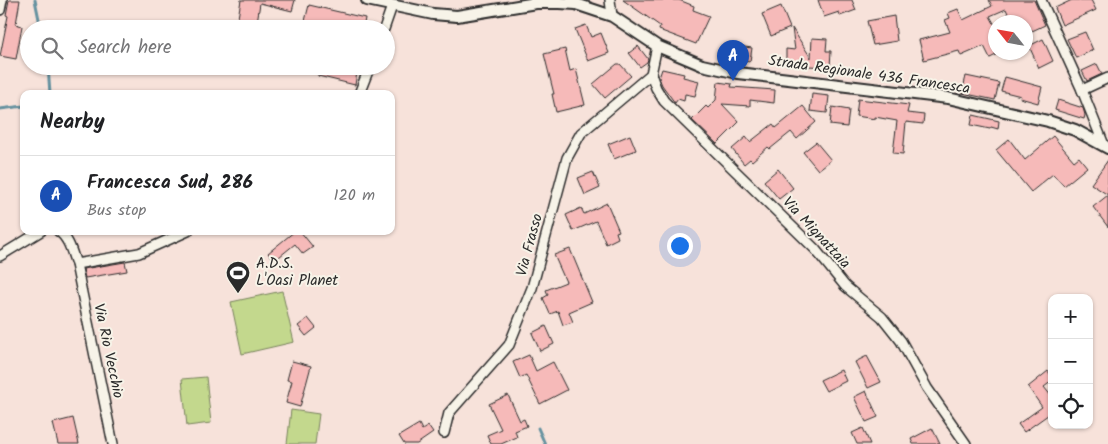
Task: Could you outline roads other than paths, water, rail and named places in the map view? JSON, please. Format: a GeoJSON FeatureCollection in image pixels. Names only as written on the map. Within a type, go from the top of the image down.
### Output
{"type":"FeatureCollection","features":[{"type":"Feature","properties":{"kind":"street"},"geometry":{"type":"LineString","coordinates":[[0,10],[2,0]]}},
{"type":"Feature","properties":{"kind":"street","name":"Strada Regionale 436 Francesca"},"geometry":{"type":"LineString","coordinates":[[367,0],[433,14],[457,16],[536,3],[576,4],[612,16],[656,46],[702,65],[727,71],[953,99],[1048,121],[1075,130],[1106,146]]}},
{"type":"Feature","properties":{"kind":"street"},"geometry":{"type":"LineString","coordinates":[[610,0],[612,16]]}},
{"type":"Feature","properties":{"kind":"street"},"geometry":{"type":"LineString","coordinates":[[1041,0],[1106,146]]}},
{"type":"Feature","properties":{"kind":"street"},"geometry":{"type":"LineString","coordinates":[[387,20],[392,6]]}},
{"type":"Feature","properties":{"kind":"street"},"geometry":{"type":"LineString","coordinates":[[651,74],[656,46]]}},
{"type":"Feature","properties":{"kind":"street","name":"Via Frasso"},"geometry":{"type":"LineString","coordinates":[[444,433],[449,412],[509,345],[532,288],[567,158],[581,133],[651,74]]}},
{"type":"Feature","properties":{"kind":"street","name":"Via Mignattaia"},"geometry":{"type":"LineString","coordinates":[[651,74],[656,88],[664,101],[815,249],[845,286],[882,317],[901,341],[927,388],[966,444]]}},
{"type":"Feature","properties":{"kind":"street"},"geometry":{"type":"LineString","coordinates":[[361,90],[367,75]]}},
{"type":"Feature","properties":{"kind":"street"},"geometry":{"type":"LineString","coordinates":[[1082,90],[1108,78]]}},
{"type":"Feature","properties":{"kind":"street"},"geometry":{"type":"LineString","coordinates":[[0,256],[34,235]]}},
{"type":"Feature","properties":{"kind":"street","name":"Via Rio Vecchio"},"geometry":{"type":"LineString","coordinates":[[63,235],[76,264],[113,444]]}},
{"type":"Feature","properties":{"kind":"street"},"geometry":{"type":"LineString","coordinates":[[76,264],[139,254],[179,235]]}},
{"type":"Feature","properties":{"kind":"waterway"},"geometry":{"type":"LineString","coordinates":[[35,0],[39,20]]}},
{"type":"Feature","properties":{"kind":"waterway"},"geometry":{"type":"LineString","coordinates":[[49,75],[50,90]]}},
{"type":"Feature","properties":{"kind":"waterway"},"geometry":{"type":"LineString","coordinates":[[0,109],[20,106]]}},
{"type":"Feature","properties":{"kind":"waterway"},"geometry":{"type":"LineString","coordinates":[[538,428],[545,444]]}},
{"type":"Feature","properties":{"kind":"place","name":"Francesca Sud, 286"},"geometry":{"type":"Point","coordinates":[733,81]}},
{"type":"Feature","properties":{"kind":"place","name":"A.D.S. L'Oasi Planet"},"geometry":{"type":"Point","coordinates":[238,294]}}]}
